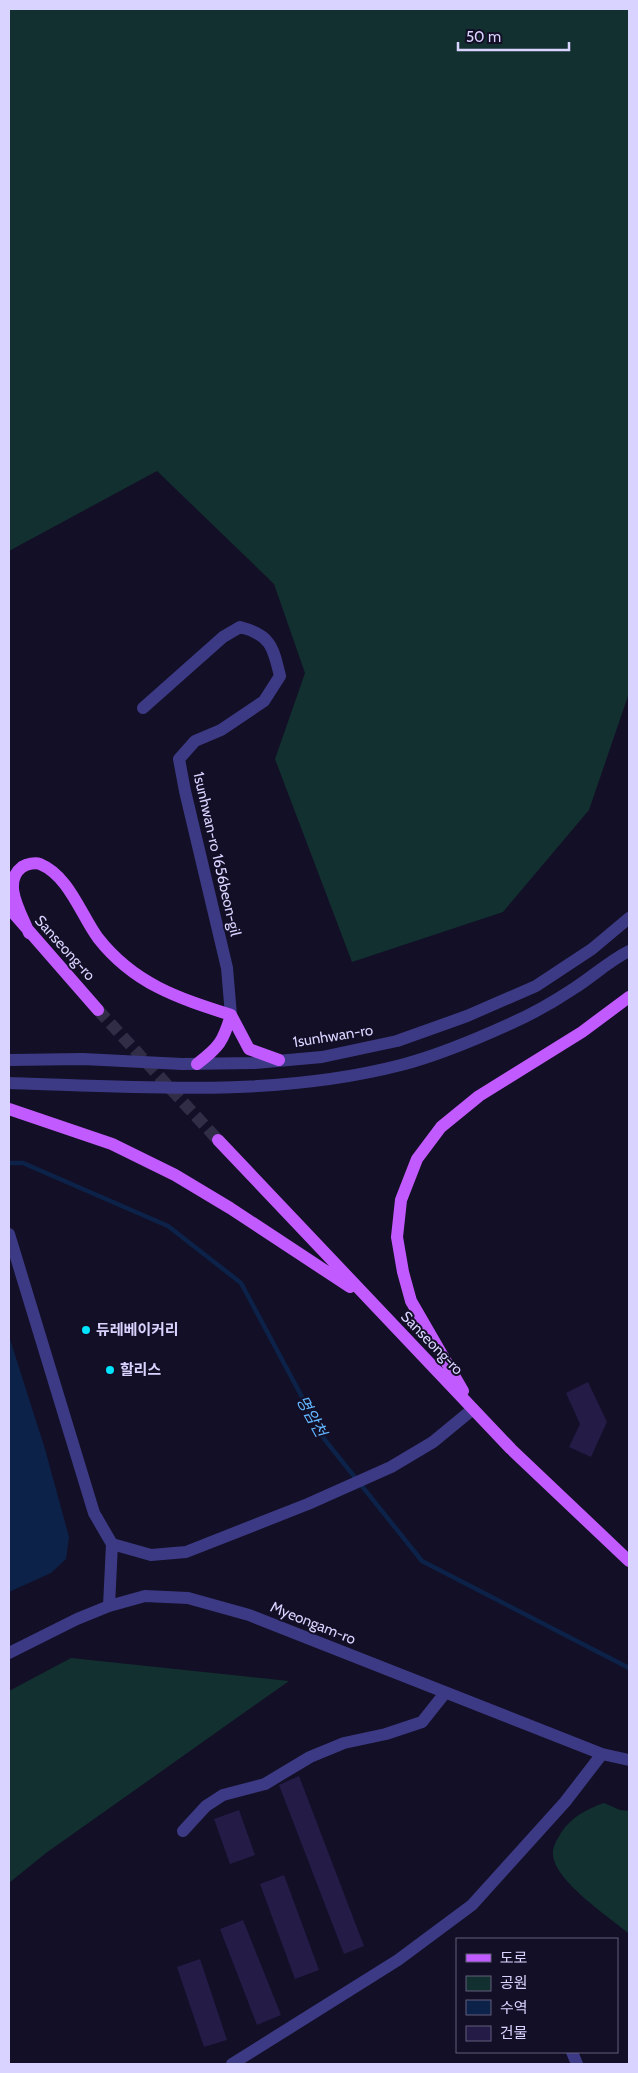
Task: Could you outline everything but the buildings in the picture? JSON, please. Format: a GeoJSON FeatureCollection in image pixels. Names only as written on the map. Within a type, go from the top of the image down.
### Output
{"type":"FeatureCollection","features":[{"type":"Feature","properties":{"kind":"main road"},"geometry":{"type":"LineString","coordinates":[[29,933],[12,890],[13,880],[18,870],[27,864],[39,864],[53,872],[66,886],[99,939],[123,964],[152,985],[180,998],[231,1015],[249,1049],[279,1060]]}},
{"type":"Feature","properties":{"kind":"main road","name":"Sanseong-ro"},"geometry":{"type":"LineString","coordinates":[[9,908],[98,1010]]}},
{"type":"Feature","properties":{"kind":"main road"},"geometry":{"type":"LineString","coordinates":[[473,1409],[411,1301],[403,1272],[397,1237],[401,1200],[417,1159],[441,1127],[479,1096],[582,1032],[629,998]]}},
{"type":"Feature","properties":{"kind":"main road"},"geometry":{"type":"LineString","coordinates":[[197,1064],[212,1052],[224,1038],[231,1015]]}},
{"type":"Feature","properties":{"kind":"main road"},"geometry":{"type":"LineString","coordinates":[[9,1109],[112,1144],[175,1175],[230,1208],[367,1298]]}},
{"type":"Feature","properties":{"kind":"main road","name":"Sanseong-ro"},"geometry":{"type":"LineString","coordinates":[[218,1140],[511,1449],[629,1561]]}},
{"type":"Feature","properties":{"kind":"street","name":"1sunhwan-ro 1656beon-gil"},"geometry":{"type":"LineString","coordinates":[[143,708],[223,637],[240,627],[258,632],[274,649],[280,676],[264,701],[221,730],[195,741],[180,759],[185,791],[228,968],[231,1015]]}},
{"type":"Feature","properties":{"kind":"street","name":"1sunhwan-ro"},"geometry":{"type":"LineString","coordinates":[[9,1060],[84,1059],[197,1064],[279,1060],[322,1057],[397,1041],[467,1016],[536,986],[592,949],[629,918]]}},
{"type":"Feature","properties":{"kind":"street"},"geometry":{"type":"LineString","coordinates":[[9,1083],[121,1086],[280,1085],[401,1065],[461,1045],[515,1021],[573,990],[629,951]]}},
{"type":"Feature","properties":{"kind":"street"},"geometry":{"type":"LineString","coordinates":[[9,1234],[94,1513],[112,1544],[110,1606]]}},
{"type":"Feature","properties":{"kind":"street"},"geometry":{"type":"LineString","coordinates":[[112,1544],[151,1555],[186,1552],[308,1504],[390,1467],[432,1442],[473,1409]]}},
{"type":"Feature","properties":{"kind":"street","name":"Myeongam-ro"},"geometry":{"type":"LineString","coordinates":[[9,1653],[77,1619],[110,1606],[145,1596],[188,1598],[249,1616],[602,1754],[629,1760]]}},
{"type":"Feature","properties":{"kind":"street"},"geometry":{"type":"LineString","coordinates":[[183,1831],[206,1806],[223,1795],[265,1784],[310,1757],[344,1743],[386,1734],[422,1722],[445,1693]]}},
{"type":"Feature","properties":{"kind":"street"},"geometry":{"type":"LineString","coordinates":[[232,2064],[398,1960],[472,1904],[565,1802],[602,1754]]}},
{"type":"Feature","properties":{"kind":"green space"},"geometry":{"type":"Polygon","coordinates":[[[9,9],[629,9],[629,693],[589,810],[503,912],[352,962],[275,759],[305,673],[274,584],[157,471],[9,551],[9,9]]]}},
{"type":"Feature","properties":{"kind":"green space"},"geometry":{"type":"Polygon","coordinates":[[[71,1658],[289,1681],[46,1853],[9,1883],[9,1691],[71,1658]]]}},
{"type":"Feature","properties":{"kind":"green space"},"geometry":{"type":"Polygon","coordinates":[[[604,1803],[620,1810],[629,1811],[629,1934],[583,1897],[561,1873],[555,1862],[554,1846],[565,1827],[580,1814],[604,1803]]]}},
{"type":"Feature","properties":{"kind":"water"},"geometry":{"type":"Polygon","coordinates":[[[9,1336],[45,1449],[69,1537],[66,1559],[51,1573],[9,1592],[9,1336]]]}},
{"type":"Feature","properties":{"kind":"waterway","name":"명암천"},"geometry":{"type":"LineString","coordinates":[[9,1163],[23,1163],[168,1226],[241,1283],[325,1440],[422,1561],[629,1668]]}},
{"type":"Feature","properties":{"kind":"tunnel"},"geometry":{"type":"LineString","coordinates":[[98,1010],[218,1140]]}},
{"type":"Feature","properties":{"kind":"place","name":"듀레베이커리"},"geometry":{"type":"Point","coordinates":[86,1330]}},
{"type":"Feature","properties":{"kind":"place","name":"할리스"},"geometry":{"type":"Point","coordinates":[110,1370]}}]}
